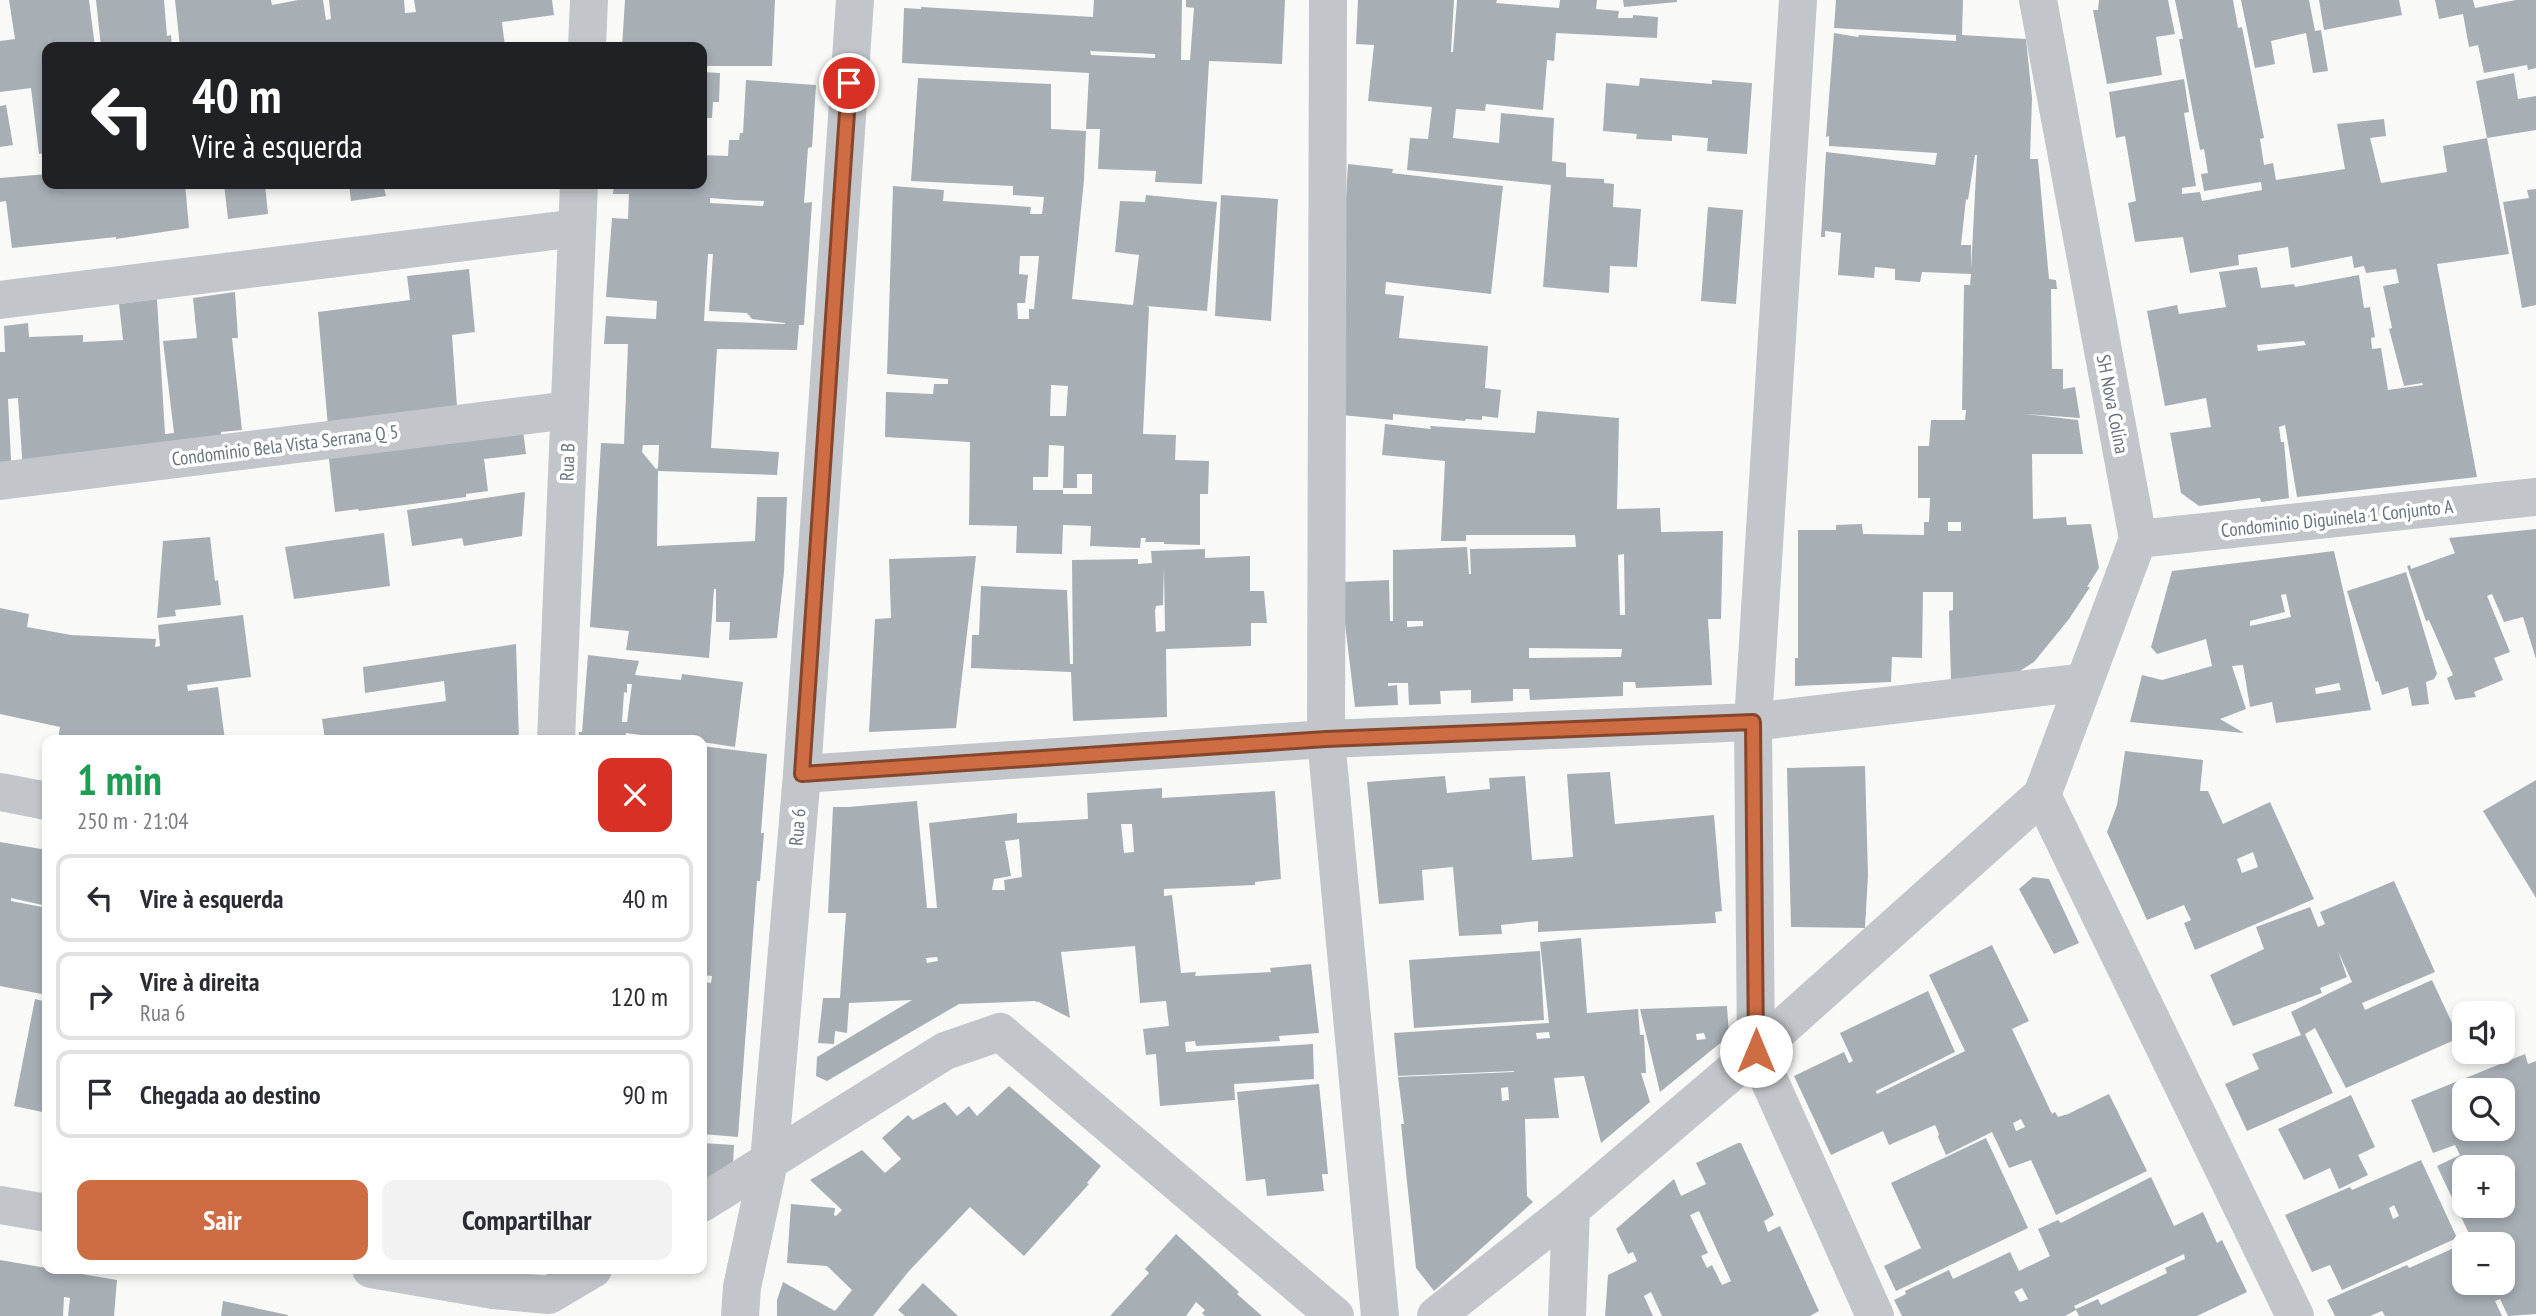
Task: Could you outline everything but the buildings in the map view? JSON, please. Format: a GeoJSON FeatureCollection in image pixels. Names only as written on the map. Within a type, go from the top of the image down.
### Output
{"type":"FeatureCollection","features":[{"type":"Feature","properties":{"kind":"street"},"geometry":{"type":"LineString","coordinates":[[587,42],[589,0]]}},
{"type":"Feature","properties":{"kind":"street","name":"Rua 6"},"geometry":{"type":"LineString","coordinates":[[740,1316],[742,1287],[769,1161],[802,774],[855,0]]}},
{"type":"Feature","properties":{"kind":"street"},"geometry":{"type":"LineString","coordinates":[[1328,0],[1326,739],[1380,1316]]}},
{"type":"Feature","properties":{"kind":"street"},"geometry":{"type":"LineString","coordinates":[[1798,0],[1753,722],[1756,1051],[1875,1316]]}},
{"type":"Feature","properties":{"kind":"street","name":"SH Nova Colina"},"geometry":{"type":"LineString","coordinates":[[2038,0],[2138,539]]}},
{"type":"Feature","properties":{"kind":"street","name":"Rua B"},"geometry":{"type":"LineString","coordinates":[[556,735],[579,189]]}},
{"type":"Feature","properties":{"kind":"street"},"geometry":{"type":"LineString","coordinates":[[0,300],[577,228]]}},
{"type":"Feature","properties":{"kind":"street","name":"Condominio Bela Vista Serrana Q 5"},"geometry":{"type":"LineString","coordinates":[[0,481],[569,410]]}},
{"type":"Feature","properties":{"kind":"street","name":"Condominio Diguinela 1 Conjunto A"},"geometry":{"type":"LineString","coordinates":[[2138,539],[2536,496]]}},
{"type":"Feature","properties":{"kind":"street"},"geometry":{"type":"LineString","coordinates":[[1436,1316],[1571,1209],[1756,1051],[2042,795],[2138,539]]}},
{"type":"Feature","properties":{"kind":"street"},"geometry":{"type":"LineString","coordinates":[[802,774],[1326,739],[1753,722],[2084,682]]}},
{"type":"Feature","properties":{"kind":"street"},"geometry":{"type":"LineString","coordinates":[[0,792],[42,800]]}},
{"type":"Feature","properties":{"kind":"street"},"geometry":{"type":"LineString","coordinates":[[2042,795],[2295,1316]]}},
{"type":"Feature","properties":{"kind":"street"},"geometry":{"type":"LineString","coordinates":[[707,1200],[946,1051],[1000,1032],[1335,1316]]}},
{"type":"Feature","properties":{"kind":"street"},"geometry":{"type":"LineString","coordinates":[[0,1205],[42,1212]]}},
{"type":"Feature","properties":{"kind":"street"},"geometry":{"type":"LineString","coordinates":[[1567,1316],[1571,1209]]}},
{"type":"Feature","properties":{"kind":"street"},"geometry":{"type":"LineString","coordinates":[[399,1274],[493,1290],[549,1296],[585,1274]]}},
{"type":"Feature","properties":{"kind":"route"},"geometry":{"type":"LineString","coordinates":[[849,83],[802,774],[1326,739],[1753,722],[1756,1051]]}}]}
